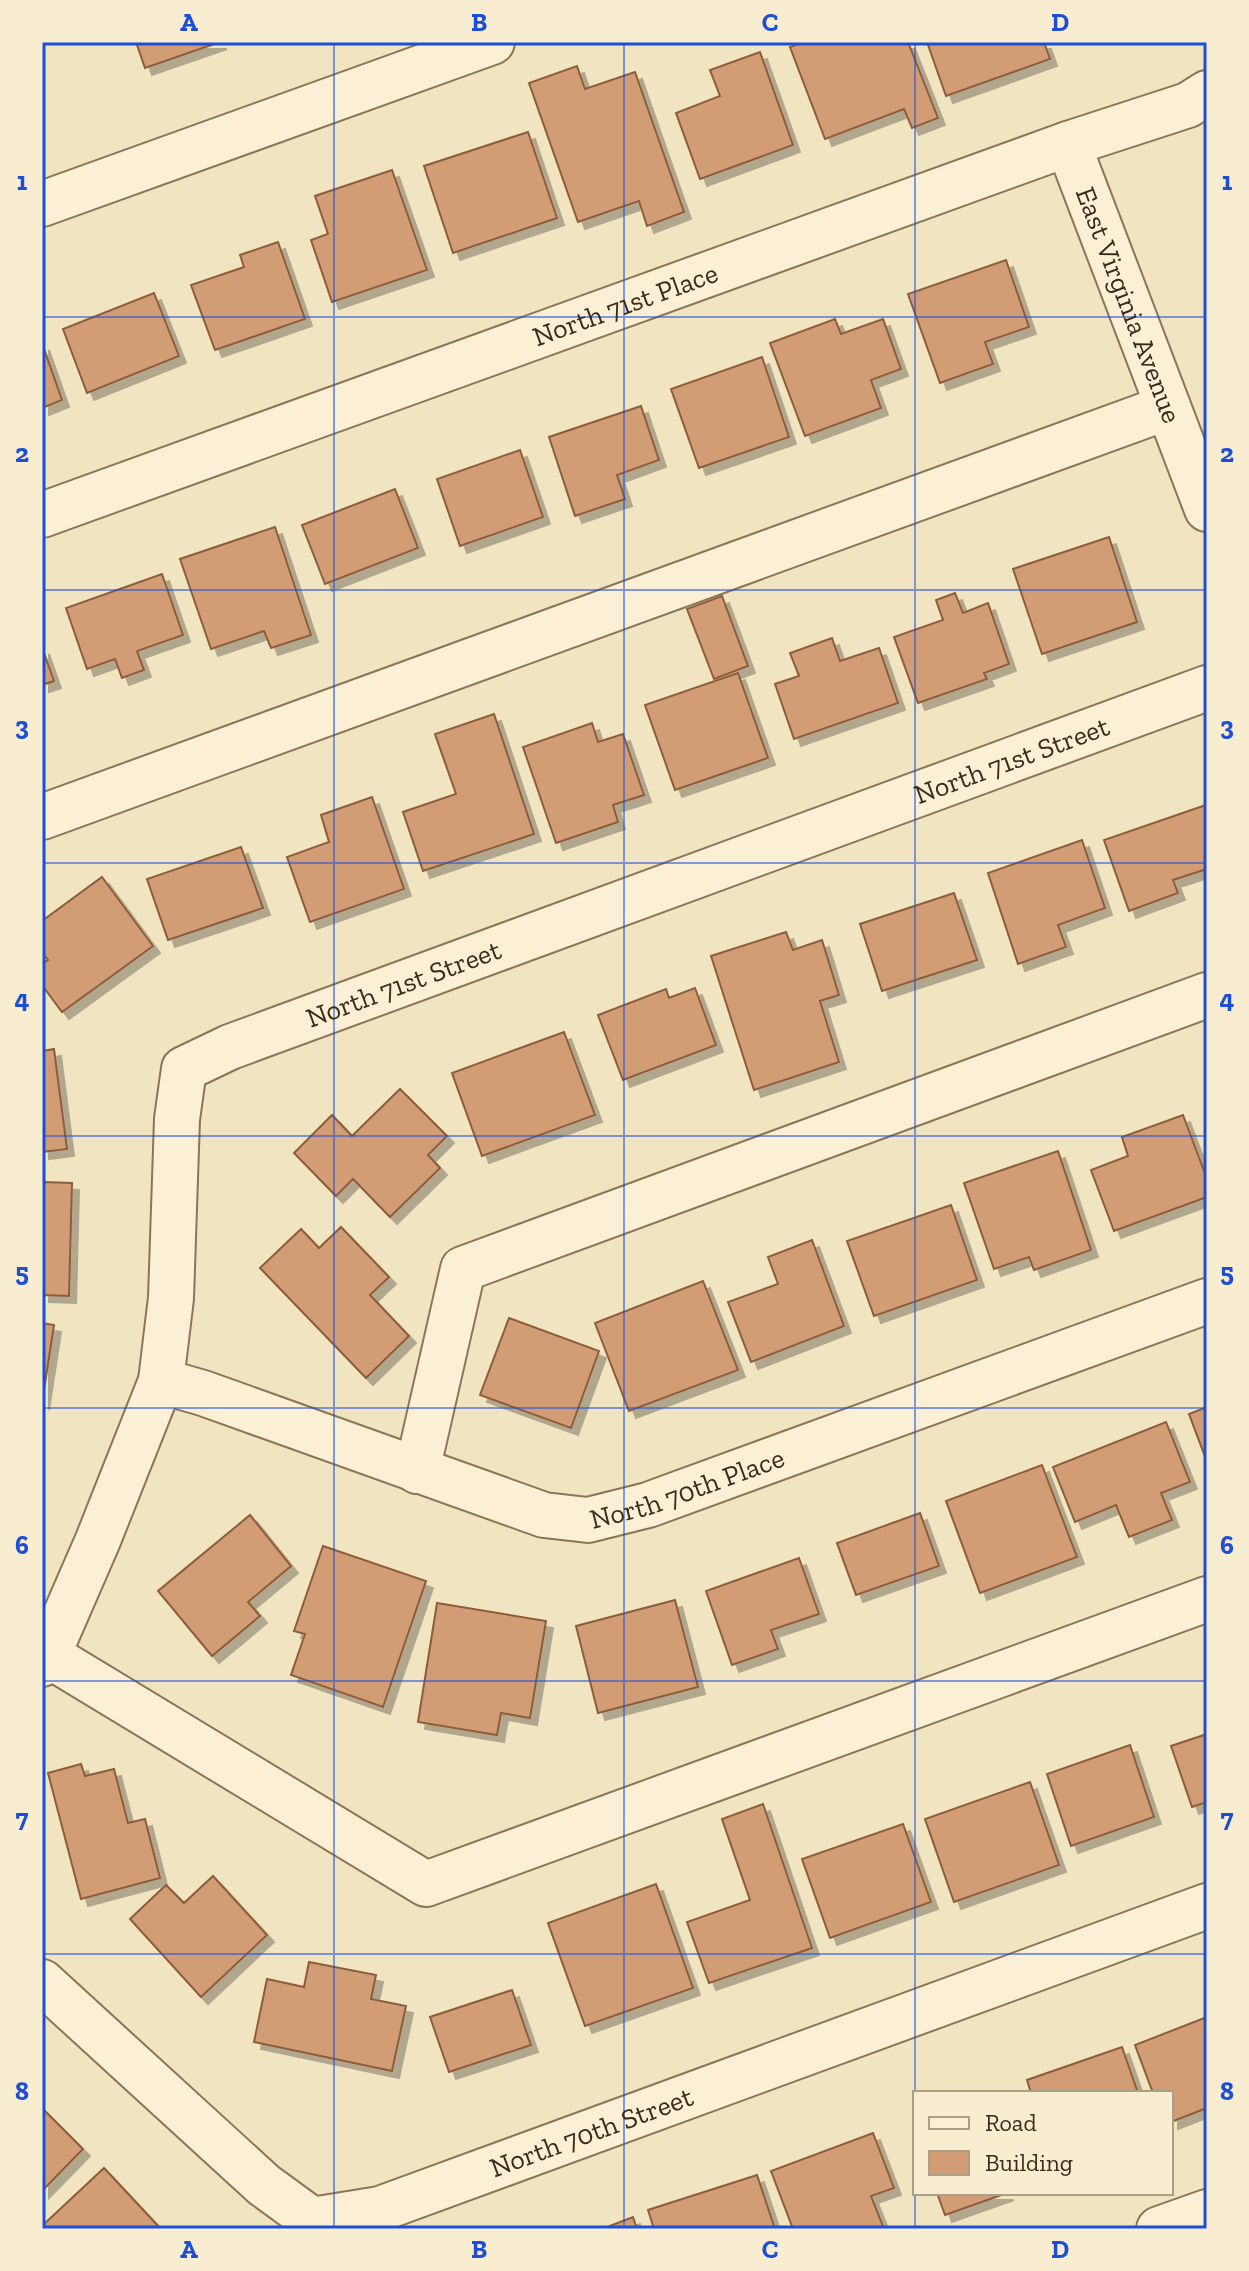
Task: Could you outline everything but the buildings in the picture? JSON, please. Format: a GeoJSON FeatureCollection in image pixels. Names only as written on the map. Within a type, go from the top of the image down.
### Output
{"type":"FeatureCollection","features":[{"type":"Feature","properties":{"kind":"street"},"geometry":{"type":"LineString","coordinates":[[42,204],[469,46]]}},
{"type":"Feature","properties":{"kind":"street","name":"North 71st Place"},"geometry":{"type":"LineString","coordinates":[[42,515],[1068,144],[1188,105],[1207,93]]}},
{"type":"Feature","properties":{"kind":"street","name":"East Virginia Avenue"},"geometry":{"type":"LineString","coordinates":[[1068,144],[1207,509]]}},
{"type":"Feature","properties":{"kind":"street"},"geometry":{"type":"LineString","coordinates":[[42,817],[1168,407]]}},
{"type":"Feature","properties":{"kind":"street","name":"North 71st Street"},"geometry":{"type":"LineString","coordinates":[[45,1659],[98,1540],[161,1381],[171,1298],[177,1119],[184,1069],[245,1041],[1207,688]]}},
{"type":"Feature","properties":{"kind":"street"},"geometry":{"type":"LineString","coordinates":[[417,1471],[463,1269],[1207,995]]}},
{"type":"Feature","properties":{"kind":"street","name":"North 70th Place"},"geometry":{"type":"LineString","coordinates":[[161,1381],[203,1393],[544,1515],[588,1520],[648,1505],[1207,1301]]}},
{"type":"Feature","properties":{"kind":"street"},"geometry":{"type":"LineString","coordinates":[[45,1659],[426,1884],[1207,1599]]}},
{"type":"Feature","properties":{"kind":"street","name":"North 70th Street"},"geometry":{"type":"LineString","coordinates":[[42,1982],[264,2185],[312,2220],[380,2209],[1207,1906]]}},
{"type":"Feature","properties":{"kind":"street"},"geometry":{"type":"LineString","coordinates":[[1159,2229],[1207,2212]]}}]}
